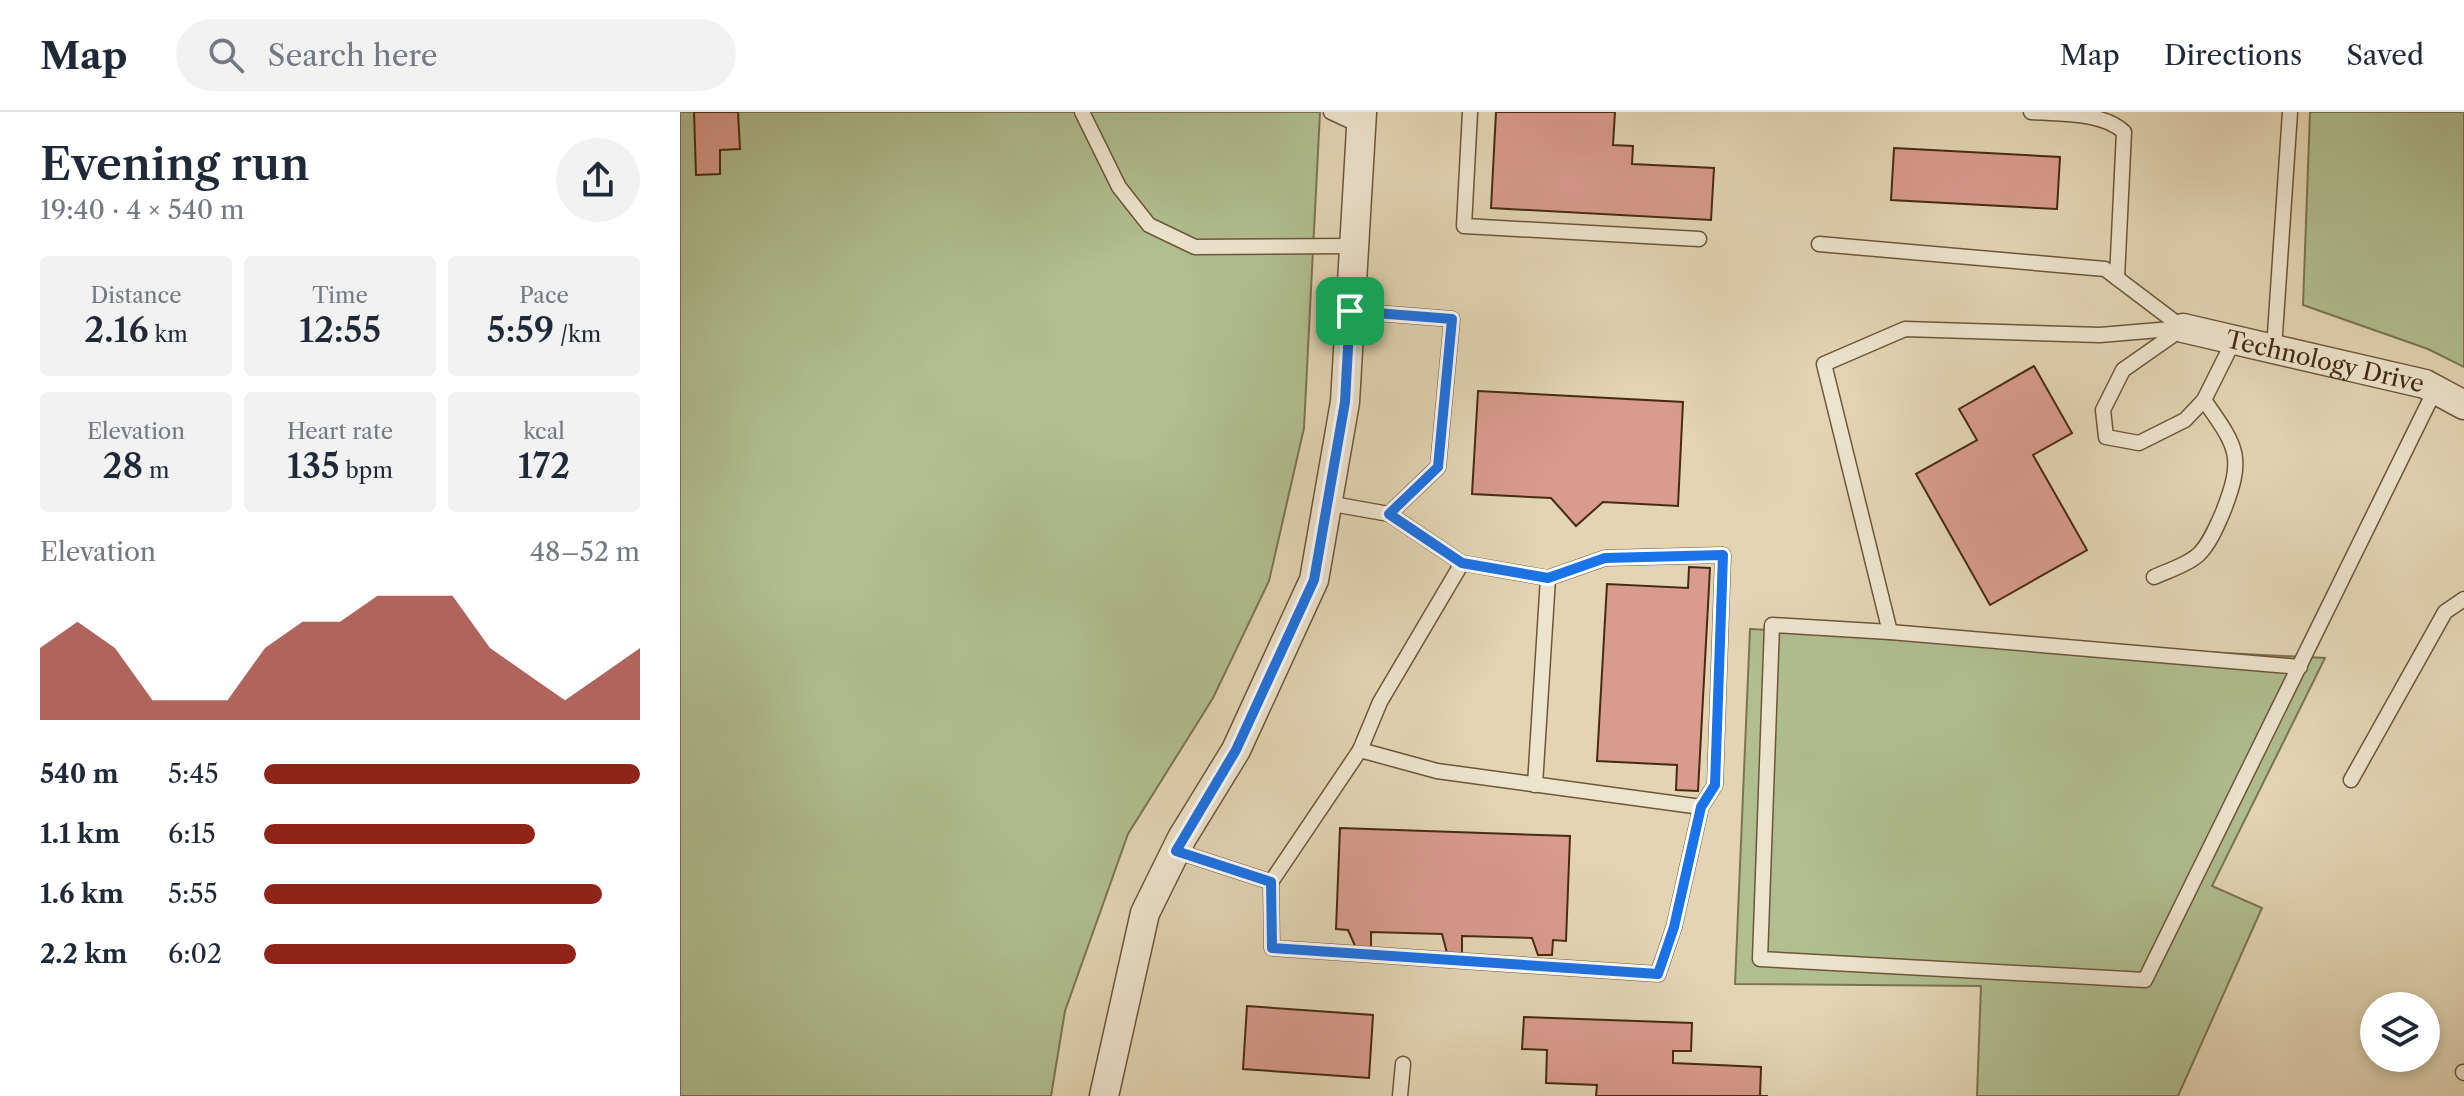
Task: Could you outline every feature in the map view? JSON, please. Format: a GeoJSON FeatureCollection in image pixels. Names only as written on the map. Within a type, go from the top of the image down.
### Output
{"type":"FeatureCollection","features":[{"type":"Feature","properties":{"kind":"street"},"geometry":{"type":"LineString","coordinates":[[1104,1096],[1145,913],[1176,851],[1236,750],[1314,580],[1345,402],[1361,119]]}},
{"type":"Feature","properties":{"kind":"street","name":"Technology Drive"},"geometry":{"type":"LineString","coordinates":[[2183,328],[2425,384],[2464,405]]}},
{"type":"Feature","properties":{"kind":"lane"},"geometry":{"type":"LineString","coordinates":[[1082,112],[1119,187],[1149,225],[1195,247],[1354,246]]}},
{"type":"Feature","properties":{"kind":"lane"},"geometry":{"type":"LineString","coordinates":[[1331,112],[1361,119]]}},
{"type":"Feature","properties":{"kind":"lane"},"geometry":{"type":"LineString","coordinates":[[1470,112],[1464,226],[1699,239]]}},
{"type":"Feature","properties":{"kind":"lane"},"geometry":{"type":"LineString","coordinates":[[2031,112],[2086,115],[2114,121],[2124,132],[2117,278]]}},
{"type":"Feature","properties":{"kind":"lane"},"geometry":{"type":"LineString","coordinates":[[2274,349],[2290,112]]}},
{"type":"Feature","properties":{"kind":"lane"},"geometry":{"type":"LineString","coordinates":[[1819,244],[2105,269],[2183,328]]}},
{"type":"Feature","properties":{"kind":"lane"},"geometry":{"type":"LineString","coordinates":[[1350,311],[1452,319],[1438,467],[1389,514]]}},
{"type":"Feature","properties":{"kind":"lane"},"geometry":{"type":"LineString","coordinates":[[2183,328],[2123,370],[2103,410],[2106,437],[2139,443],[2185,420],[2204,400],[2234,340]]}},
{"type":"Feature","properties":{"kind":"lane"},"geometry":{"type":"LineString","coordinates":[[1890,632],[1824,364],[1905,329],[2100,335],[2183,328]]}},
{"type":"Feature","properties":{"kind":"lane"},"geometry":{"type":"LineString","coordinates":[[2300,667],[1772,625],[1760,959],[2145,980],[2300,667],[2435,390]]}},
{"type":"Feature","properties":{"kind":"lane"},"geometry":{"type":"LineString","coordinates":[[2154,577],[2198,555],[2217,527],[2230,494],[2237,465],[2234,451],[2230,437],[2204,400]]}},
{"type":"Feature","properties":{"kind":"lane"},"geometry":{"type":"LineString","coordinates":[[1327,503],[1389,514],[1462,563],[1548,578],[1605,558],[1723,555],[1715,785],[1701,807],[1674,927],[1658,974],[1272,948],[1271,882],[1360,750],[1380,702],[1462,563]]}},
{"type":"Feature","properties":{"kind":"lane"},"geometry":{"type":"LineString","coordinates":[[1535,785],[1548,578]]}},
{"type":"Feature","properties":{"kind":"lane"},"geometry":{"type":"LineString","coordinates":[[2351,780],[2445,612],[2464,599]]}},
{"type":"Feature","properties":{"kind":"lane"},"geometry":{"type":"LineString","coordinates":[[1360,750],[1437,771],[1701,807]]}},
{"type":"Feature","properties":{"kind":"lane"},"geometry":{"type":"LineString","coordinates":[[1176,851],[1271,882]]}},
{"type":"Feature","properties":{"kind":"lane"},"geometry":{"type":"LineString","coordinates":[[1400,1096],[1403,1064]]}},
{"type":"Feature","properties":{"kind":"green space"},"geometry":{"type":"Polygon","coordinates":[[[680,112],[1320,112],[1304,428],[1269,581],[1213,698],[1128,834],[1065,1011],[1051,1096],[680,1096],[680,112]]]}},
{"type":"Feature","properties":{"kind":"green space"},"geometry":{"type":"Polygon","coordinates":[[[2310,112],[2464,112],[2464,367],[2428,349],[2303,305],[2310,112]]]}},
{"type":"Feature","properties":{"kind":"green space"},"geometry":{"type":"Polygon","coordinates":[[[1750,629],[2325,658],[2212,886],[2262,908],[2178,1096],[1977,1096],[1981,986],[1735,984],[1750,629]]]}},
{"type":"Feature","properties":{"kind":"building"},"geometry":{"type":"Polygon","coordinates":[[[694,112],[738,112],[740,149],[720,150],[720,174],[696,175],[694,112]]]}},
{"type":"Feature","properties":{"kind":"building"},"geometry":{"type":"Polygon","coordinates":[[[1496,112],[1615,112],[1613,145],[1633,146],[1632,164],[1714,168],[1711,220],[1491,208],[1496,112]]]}},
{"type":"Feature","properties":{"kind":"building"},"geometry":{"type":"Polygon","coordinates":[[[1894,148],[2060,157],[2057,209],[1891,200],[1894,148]]]}},
{"type":"Feature","properties":{"kind":"building"},"geometry":{"type":"Polygon","coordinates":[[[2034,366],[2072,433],[2033,455],[2087,550],[1990,605],[1916,474],[1977,440],[1959,409],[2034,366]]]}},
{"type":"Feature","properties":{"kind":"building"},"geometry":{"type":"Polygon","coordinates":[[[1478,391],[1683,402],[1678,506],[1603,502],[1576,526],[1551,498],[1472,494],[1478,391]]]}},
{"type":"Feature","properties":{"kind":"building"},"geometry":{"type":"Polygon","coordinates":[[[1689,567],[1710,568],[1698,791],[1676,790],[1677,765],[1597,761],[1607,584],[1688,588],[1689,567]]]}},
{"type":"Feature","properties":{"kind":"building"},"geometry":{"type":"Polygon","coordinates":[[[1340,828],[1570,836],[1566,941],[1553,940],[1552,955],[1538,955],[1532,938],[1462,936],[1462,953],[1447,953],[1442,934],[1371,932],[1371,948],[1356,948],[1348,930],[1336,929],[1340,828]]]}},
{"type":"Feature","properties":{"kind":"building"},"geometry":{"type":"Polygon","coordinates":[[[1247,1006],[1373,1015],[1369,1078],[1243,1069],[1247,1006]]]}},
{"type":"Feature","properties":{"kind":"building"},"geometry":{"type":"Polygon","coordinates":[[[1524,1017],[1692,1023],[1691,1051],[1673,1051],[1673,1063],[1761,1067],[1760,1096],[1596,1096],[1597,1085],[1546,1083],[1547,1050],[1522,1049],[1524,1017]]]}},
{"type":"Feature","properties":{"kind":"route"},"geometry":{"type":"LineString","coordinates":[[1350,311],[1452,319],[1438,467],[1389,514],[1450,557],[1462,563],[1548,578],[1605,558],[1723,555],[1715,785],[1701,807],[1674,927],[1658,974],[1272,948],[1271,882],[1176,851],[1236,750],[1314,580],[1345,402],[1350,311]]}}]}
